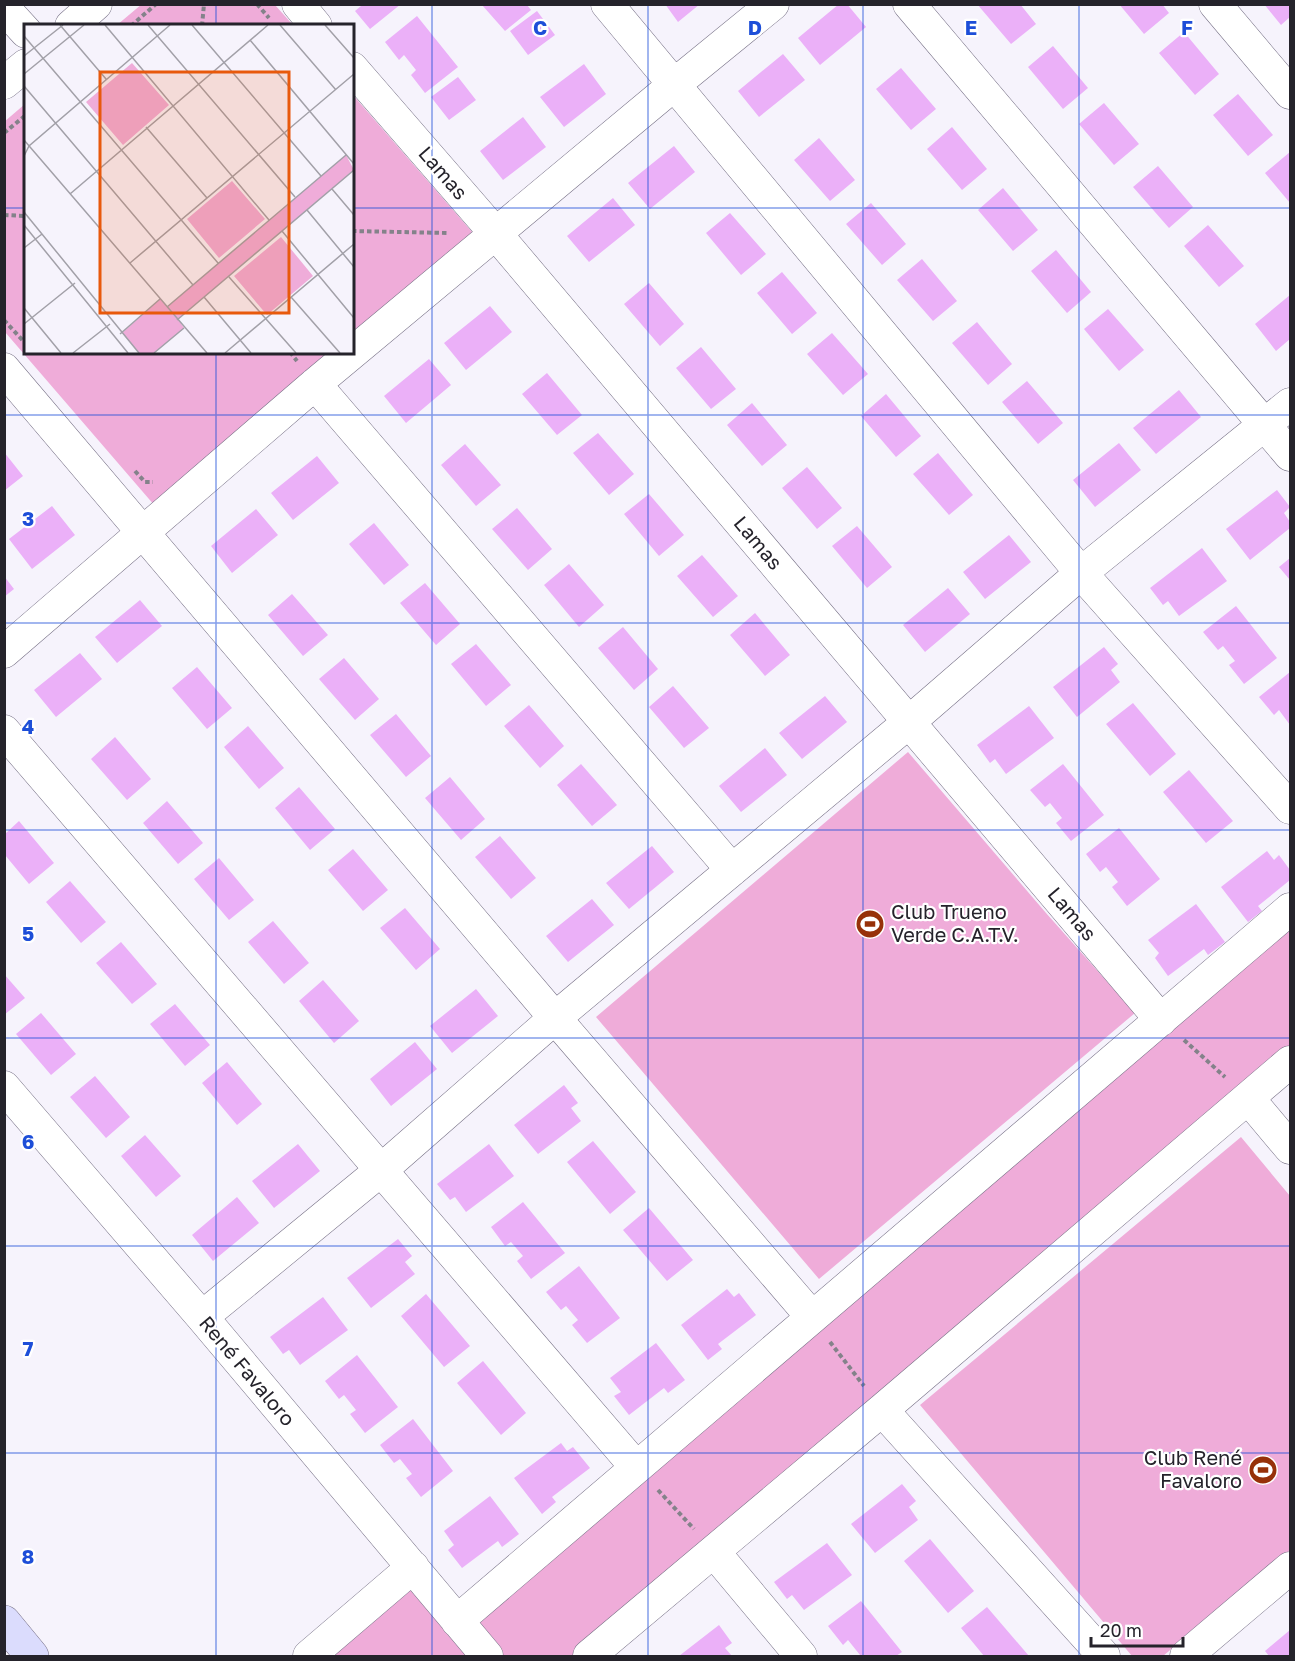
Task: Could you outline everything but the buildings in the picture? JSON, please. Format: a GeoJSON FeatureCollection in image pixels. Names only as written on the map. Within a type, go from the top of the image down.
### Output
{"type":"FeatureCollection","features":[{"type":"Feature","properties":{"kind":"main road"},"geometry":{"type":"LineString","coordinates":[[4,1622],[32,1656]]}},
{"type":"Feature","properties":{"kind":"street"},"geometry":{"type":"LineString","coordinates":[[73,24],[96,4]]}},
{"type":"Feature","properties":{"kind":"street"},"geometry":{"type":"LineString","coordinates":[[297,4],[314,24]]}},
{"type":"Feature","properties":{"kind":"street"},"geometry":{"type":"LineString","coordinates":[[607,4],[1081,573],[1290,808]]}},
{"type":"Feature","properties":{"kind":"street"},"geometry":{"type":"LineString","coordinates":[[354,352],[773,4]]}},
{"type":"Feature","properties":{"kind":"street"},"geometry":{"type":"LineString","coordinates":[[909,4],[1290,455]]}},
{"type":"Feature","properties":{"kind":"street"},"geometry":{"type":"LineString","coordinates":[[1215,4],[1290,93]]}},
{"type":"Feature","properties":{"kind":"street"},"geometry":{"type":"LineString","coordinates":[[4,8],[24,30]]}},
{"type":"Feature","properties":{"kind":"street"},"geometry":{"type":"LineString","coordinates":[[4,83],[24,67]]}},
{"type":"Feature","properties":{"kind":"street","name":"Lamas"},"geometry":{"type":"LineString","coordinates":[[354,70],[496,234],[1161,1020]]}},
{"type":"Feature","properties":{"kind":"street"},"geometry":{"type":"LineString","coordinates":[[4,652],[351,354]]}},
{"type":"Feature","properties":{"kind":"street"},"geometry":{"type":"LineString","coordinates":[[4,369],[812,1317]]}},
{"type":"Feature","properties":{"kind":"street"},"geometry":{"type":"LineString","coordinates":[[315,384],[732,870]]}},
{"type":"Feature","properties":{"kind":"street"},"geometry":{"type":"LineString","coordinates":[[202,1317],[381,1171],[555,1018],[909,722],[1081,573],[1290,404]]}},
{"type":"Feature","properties":{"kind":"street"},"geometry":{"type":"LineString","coordinates":[[4,731],[636,1467]]}},
{"type":"Feature","properties":{"kind":"street"},"geometry":{"type":"LineString","coordinates":[[457,1621],[1290,909]]}},
{"type":"Feature","properties":{"kind":"street"},"geometry":{"type":"LineString","coordinates":[[590,1656],[1290,1062]]}},
{"type":"Feature","properties":{"kind":"street","name":"René Favaloro"},"geometry":{"type":"LineString","coordinates":[[4,1087],[202,1317],[487,1656]]}},
{"type":"Feature","properties":{"kind":"street"},"geometry":{"type":"LineString","coordinates":[[1248,1098],[1290,1148]]}},
{"type":"Feature","properties":{"kind":"street"},"geometry":{"type":"LineString","coordinates":[[882,1410],[1104,1656]]}},
{"type":"Feature","properties":{"kind":"street"},"geometry":{"type":"LineString","coordinates":[[714,1552],[801,1656]]}},
{"type":"Feature","properties":{"kind":"street"},"geometry":{"type":"LineString","coordinates":[[309,1656],[413,1567]]}},
{"type":"Feature","properties":{"kind":"street"},"geometry":{"type":"LineString","coordinates":[[1186,1656],[1290,1568]]}},
{"type":"Feature","properties":{"kind":"path"},"geometry":{"type":"LineString","coordinates":[[133,24],[156,4]]}},
{"type":"Feature","properties":{"kind":"path"},"geometry":{"type":"LineString","coordinates":[[202,24],[204,4]]}},
{"type":"Feature","properties":{"kind":"path"},"geometry":{"type":"LineString","coordinates":[[257,4],[273,24]]}},
{"type":"Feature","properties":{"kind":"path"},"geometry":{"type":"LineString","coordinates":[[4,133],[24,117]]}},
{"type":"Feature","properties":{"kind":"path"},"geometry":{"type":"LineString","coordinates":[[4,214],[24,216]]}},
{"type":"Feature","properties":{"kind":"path"},"geometry":{"type":"LineString","coordinates":[[444,226],[444,240]]}},
{"type":"Feature","properties":{"kind":"path"},"geometry":{"type":"LineString","coordinates":[[354,231],[496,234]]}},
{"type":"Feature","properties":{"kind":"path"},"geometry":{"type":"LineString","coordinates":[[4,320],[24,342]]}},
{"type":"Feature","properties":{"kind":"path"},"geometry":{"type":"LineString","coordinates":[[130,465],[145,482],[154,482]]}},
{"type":"Feature","properties":{"kind":"path"},"geometry":{"type":"LineString","coordinates":[[1161,1020],[1248,1098]]}},
{"type":"Feature","properties":{"kind":"path"},"geometry":{"type":"LineString","coordinates":[[812,1317],[882,1410]]}},
{"type":"Feature","properties":{"kind":"path"},"geometry":{"type":"LineString","coordinates":[[636,1467],[714,1552]]}},
{"type":"Feature","properties":{"kind":"shaded area"},"geometry":{"type":"Polygon","coordinates":[[[142,4],[275,5],[292,24],[118,24],[142,4]]]}},
{"type":"Feature","properties":{"kind":"shaded area"},"geometry":{"type":"Polygon","coordinates":[[[354,96],[473,233],[354,334],[354,96]]]}},
{"type":"Feature","properties":{"kind":"shaded area"},"geometry":{"type":"Polygon","coordinates":[[[24,105],[24,354],[333,354],[155,506],[5,332],[4,122],[24,105]]]}},
{"type":"Feature","properties":{"kind":"shaded area"},"geometry":{"type":"Polygon","coordinates":[[[908,752],[1135,1013],[819,1279],[596,1017],[908,752]]]}},
{"type":"Feature","properties":{"kind":"shaded area"},"geometry":{"type":"Polygon","coordinates":[[[1290,909],[1290,1062],[589,1656],[309,1656],[413,1567],[457,1621],[1290,909]]]}},
{"type":"Feature","properties":{"kind":"shaded area"},"geometry":{"type":"Polygon","coordinates":[[[1241,1137],[1290,1196],[1290,1550],[1163,1656],[1132,1656],[920,1405],[1241,1137]]]}},
{"type":"Feature","properties":{"kind":"place","name":"Club Trueno Verde C.A.T.V."},"geometry":{"type":"Point","coordinates":[870,924]}},
{"type":"Feature","properties":{"kind":"place","name":"Club René Favaloro"},"geometry":{"type":"Point","coordinates":[1263,1470]}}]}
